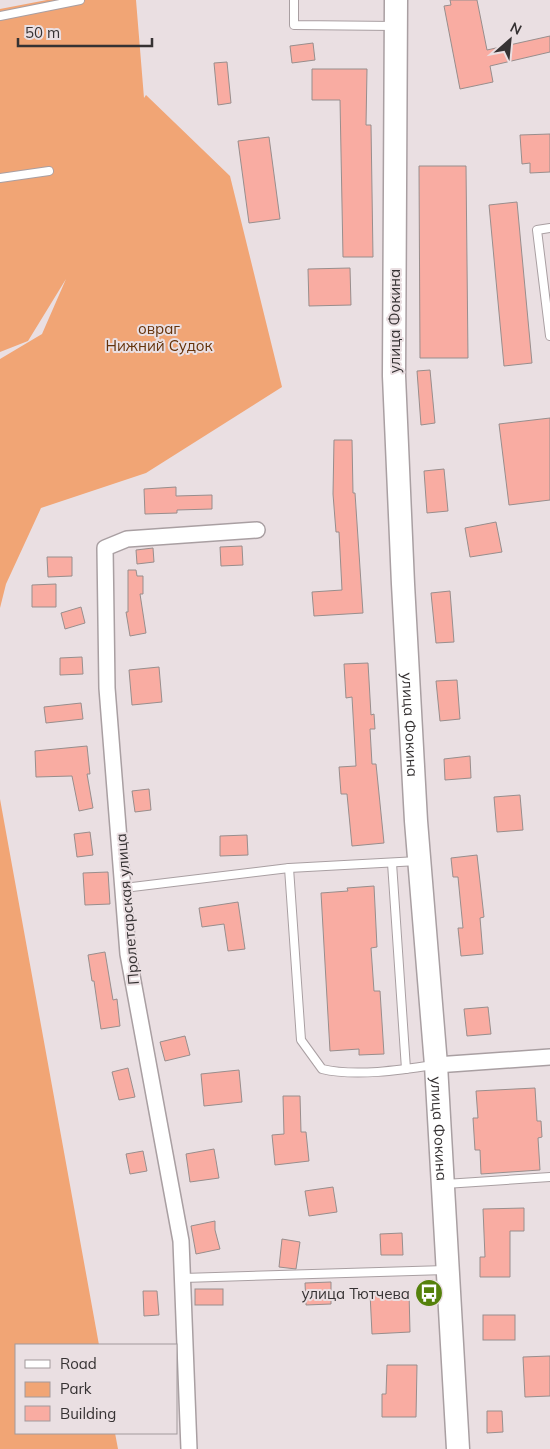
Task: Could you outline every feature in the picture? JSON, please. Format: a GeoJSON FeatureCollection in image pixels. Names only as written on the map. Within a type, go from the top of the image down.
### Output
{"type":"FeatureCollection","features":[{"type":"Feature","properties":{"kind":"main road","name":"улица Фокина"},"geometry":{"type":"LineString","coordinates":[[396,0],[394,376],[416,821],[421,861],[436,1065],[458,1449]]}},
{"type":"Feature","properties":{"kind":"street","name":"Пролетарская улица"},"geometry":{"type":"LineString","coordinates":[[189,1449],[181,1241],[128,954],[107,688],[105,548],[127,538],[257,530]]}},
{"type":"Feature","properties":{"kind":"street"},"geometry":{"type":"LineString","coordinates":[[436,1065],[550,1057]]}},
{"type":"Feature","properties":{"kind":"lane"},"geometry":{"type":"LineString","coordinates":[[0,16],[80,0]]}},
{"type":"Feature","properties":{"kind":"lane"},"geometry":{"type":"LineString","coordinates":[[294,0],[294,25],[396,26]]}},
{"type":"Feature","properties":{"kind":"lane"},"geometry":{"type":"LineString","coordinates":[[0,178],[49,171]]}},
{"type":"Feature","properties":{"kind":"lane"},"geometry":{"type":"LineString","coordinates":[[550,228],[537,230],[550,336]]}},
{"type":"Feature","properties":{"kind":"lane"},"geometry":{"type":"LineString","coordinates":[[124,888],[289,868],[421,861]]}},
{"type":"Feature","properties":{"kind":"lane"},"geometry":{"type":"LineString","coordinates":[[392,862],[406,1069]]}},
{"type":"Feature","properties":{"kind":"lane"},"geometry":{"type":"LineString","coordinates":[[289,868],[301,1040],[322,1069],[338,1073],[406,1069],[436,1065]]}},
{"type":"Feature","properties":{"kind":"lane"},"geometry":{"type":"LineString","coordinates":[[443,1184],[550,1176]]}},
{"type":"Feature","properties":{"kind":"lane"},"geometry":{"type":"LineString","coordinates":[[183,1278],[448,1270]]}},
{"type":"Feature","properties":{"kind":"green space","name":"овраг Нижний Судок"},"geometry":{"type":"Polygon","coordinates":[[[47,0],[136,0],[144,98],[146,95],[230,176],[282,387],[146,473],[41,508],[6,584],[0,608],[0,359],[42,334],[66,279],[28,341],[0,352],[0,9],[47,0]]]}},
{"type":"Feature","properties":{"kind":"green space"},"geometry":{"type":"Polygon","coordinates":[[[0,799],[99,1344],[15,1344],[15,1434],[115,1434],[118,1449],[0,1449],[0,799]]]}},
{"type":"Feature","properties":{"kind":"building"},"geometry":{"type":"Polygon","coordinates":[[[450,0],[477,0],[487,50],[550,36],[550,52],[490,66],[493,82],[460,89],[444,6],[451,5],[450,0]]]}},
{"type":"Feature","properties":{"kind":"building"},"geometry":{"type":"Polygon","coordinates":[[[313,43],[315,60],[292,63],[290,46],[313,43]]]}},
{"type":"Feature","properties":{"kind":"building"},"geometry":{"type":"Polygon","coordinates":[[[227,62],[231,103],[218,105],[214,63],[227,62]]]}},
{"type":"Feature","properties":{"kind":"building"},"geometry":{"type":"Polygon","coordinates":[[[312,69],[367,69],[366,125],[371,125],[373,257],[343,257],[340,100],[312,100],[312,69]]]}},
{"type":"Feature","properties":{"kind":"building"},"geometry":{"type":"Polygon","coordinates":[[[550,134],[550,172],[530,173],[530,163],[522,164],[520,135],[550,134]]]}},
{"type":"Feature","properties":{"kind":"building"},"geometry":{"type":"Polygon","coordinates":[[[269,137],[280,219],[249,223],[238,141],[269,137]]]}},
{"type":"Feature","properties":{"kind":"building"},"geometry":{"type":"Polygon","coordinates":[[[419,166],[466,166],[468,358],[420,358],[419,166]]]}},
{"type":"Feature","properties":{"kind":"building"},"geometry":{"type":"Polygon","coordinates":[[[517,202],[532,363],[504,366],[489,205],[517,202]]]}},
{"type":"Feature","properties":{"kind":"building"},"geometry":{"type":"Polygon","coordinates":[[[350,268],[351,305],[309,306],[308,269],[350,268]]]}},
{"type":"Feature","properties":{"kind":"building"},"geometry":{"type":"Polygon","coordinates":[[[430,370],[435,423],[421,425],[417,371],[430,370]]]}},
{"type":"Feature","properties":{"kind":"building"},"geometry":{"type":"Polygon","coordinates":[[[550,418],[550,500],[509,505],[499,424],[550,418]]]}},
{"type":"Feature","properties":{"kind":"building"},"geometry":{"type":"Polygon","coordinates":[[[334,440],[352,440],[353,493],[355,493],[363,613],[314,616],[312,592],[342,590],[339,532],[336,532],[333,494],[334,440]]]}},
{"type":"Feature","properties":{"kind":"building"},"geometry":{"type":"Polygon","coordinates":[[[444,469],[448,511],[427,513],[424,471],[444,469]]]}},
{"type":"Feature","properties":{"kind":"building"},"geometry":{"type":"Polygon","coordinates":[[[176,487],[176,496],[212,495],[212,509],[177,510],[177,513],[145,514],[144,489],[176,487]]]}},
{"type":"Feature","properties":{"kind":"building"},"geometry":{"type":"Polygon","coordinates":[[[496,522],[502,552],[470,557],[465,528],[496,522]]]}},
{"type":"Feature","properties":{"kind":"building"},"geometry":{"type":"Polygon","coordinates":[[[242,546],[243,565],[221,566],[220,547],[242,546]]]}},
{"type":"Feature","properties":{"kind":"building"},"geometry":{"type":"Polygon","coordinates":[[[153,548],[154,562],[137,564],[136,550],[153,548]]]}},
{"type":"Feature","properties":{"kind":"building"},"geometry":{"type":"Polygon","coordinates":[[[47,557],[72,557],[72,576],[48,577],[47,557]]]}},
{"type":"Feature","properties":{"kind":"building"},"geometry":{"type":"Polygon","coordinates":[[[128,570],[136,570],[137,576],[143,576],[143,594],[140,594],[146,633],[130,636],[126,612],[128,612],[128,570]]]}},
{"type":"Feature","properties":{"kind":"building"},"geometry":{"type":"Polygon","coordinates":[[[56,584],[56,607],[32,607],[32,585],[56,584]]]}},
{"type":"Feature","properties":{"kind":"building"},"geometry":{"type":"Polygon","coordinates":[[[450,591],[454,642],[436,643],[431,593],[450,591]]]}},
{"type":"Feature","properties":{"kind":"building"},"geometry":{"type":"Polygon","coordinates":[[[81,607],[85,623],[65,629],[61,613],[81,607]]]}},
{"type":"Feature","properties":{"kind":"building"},"geometry":{"type":"Polygon","coordinates":[[[82,657],[83,674],[60,675],[60,658],[82,657]]]}},
{"type":"Feature","properties":{"kind":"building"},"geometry":{"type":"Polygon","coordinates":[[[368,663],[371,715],[374,714],[375,729],[370,729],[372,764],[376,764],[384,843],[352,846],[347,794],[341,794],[339,767],[356,766],[352,697],[346,698],[344,664],[368,663]]]}},
{"type":"Feature","properties":{"kind":"building"},"geometry":{"type":"Polygon","coordinates":[[[159,667],[162,702],[132,705],[129,670],[159,667]]]}},
{"type":"Feature","properties":{"kind":"building"},"geometry":{"type":"Polygon","coordinates":[[[457,680],[460,719],[440,721],[436,681],[457,680]]]}},
{"type":"Feature","properties":{"kind":"building"},"geometry":{"type":"Polygon","coordinates":[[[81,703],[83,719],[46,723],[44,707],[81,703]]]}},
{"type":"Feature","properties":{"kind":"building"},"geometry":{"type":"Polygon","coordinates":[[[87,746],[90,774],[87,774],[93,808],[79,811],[72,776],[36,777],[35,751],[87,746]]]}},
{"type":"Feature","properties":{"kind":"building"},"geometry":{"type":"Polygon","coordinates":[[[470,756],[471,778],[445,780],[444,759],[470,756]]]}},
{"type":"Feature","properties":{"kind":"building"},"geometry":{"type":"Polygon","coordinates":[[[149,789],[151,810],[135,812],[132,791],[149,789]]]}},
{"type":"Feature","properties":{"kind":"building"},"geometry":{"type":"Polygon","coordinates":[[[520,795],[523,830],[497,832],[494,797],[520,795]]]}},
{"type":"Feature","properties":{"kind":"building"},"geometry":{"type":"Polygon","coordinates":[[[90,832],[93,855],[77,857],[74,834],[90,832]]]}},
{"type":"Feature","properties":{"kind":"building"},"geometry":{"type":"Polygon","coordinates":[[[247,835],[248,855],[220,856],[220,836],[247,835]]]}},
{"type":"Feature","properties":{"kind":"building"},"geometry":{"type":"Polygon","coordinates":[[[477,855],[484,917],[480,918],[483,954],[461,956],[458,928],[463,928],[458,877],[453,877],[451,858],[477,855]]]}},
{"type":"Feature","properties":{"kind":"building"},"geometry":{"type":"Polygon","coordinates":[[[108,872],[110,904],[85,905],[83,873],[108,872]]]}},
{"type":"Feature","properties":{"kind":"building"},"geometry":{"type":"Polygon","coordinates":[[[374,886],[377,947],[371,948],[374,991],[380,991],[384,1054],[359,1055],[359,1049],[330,1051],[321,893],[348,891],[347,888],[374,886]]]}},
{"type":"Feature","properties":{"kind":"building"},"geometry":{"type":"Polygon","coordinates":[[[238,902],[245,949],[228,951],[224,924],[202,927],[199,908],[238,902]]]}},
{"type":"Feature","properties":{"kind":"building"},"geometry":{"type":"Polygon","coordinates":[[[105,952],[113,1000],[117,999],[120,1026],[101,1029],[88,955],[105,952]]]}},
{"type":"Feature","properties":{"kind":"building"},"geometry":{"type":"Polygon","coordinates":[[[488,1007],[491,1034],[467,1036],[464,1009],[488,1007]]]}},
{"type":"Feature","properties":{"kind":"building"},"geometry":{"type":"Polygon","coordinates":[[[185,1036],[190,1055],[165,1061],[160,1042],[185,1036]]]}},
{"type":"Feature","properties":{"kind":"building"},"geometry":{"type":"Polygon","coordinates":[[[128,1068],[135,1097],[119,1100],[112,1072],[128,1068]]]}},
{"type":"Feature","properties":{"kind":"building"},"geometry":{"type":"Polygon","coordinates":[[[239,1070],[242,1102],[204,1106],[201,1074],[239,1070]]]}},
{"type":"Feature","properties":{"kind":"building"},"geometry":{"type":"Polygon","coordinates":[[[535,1088],[537,1121],[541,1121],[542,1137],[538,1138],[540,1170],[481,1174],[480,1150],[475,1150],[473,1118],[478,1118],[476,1091],[535,1088]]]}},
{"type":"Feature","properties":{"kind":"building"},"geometry":{"type":"Polygon","coordinates":[[[283,1096],[300,1096],[301,1132],[306,1132],[309,1161],[275,1165],[272,1135],[284,1134],[283,1096]]]}},
{"type":"Feature","properties":{"kind":"building"},"geometry":{"type":"Polygon","coordinates":[[[214,1149],[219,1178],[190,1182],[186,1154],[214,1149]]]}},
{"type":"Feature","properties":{"kind":"building"},"geometry":{"type":"Polygon","coordinates":[[[143,1151],[147,1171],[130,1174],[126,1154],[143,1151]]]}},
{"type":"Feature","properties":{"kind":"building"},"geometry":{"type":"Polygon","coordinates":[[[333,1187],[337,1212],[309,1216],[305,1191],[333,1187]]]}},
{"type":"Feature","properties":{"kind":"building"},"geometry":{"type":"Polygon","coordinates":[[[524,1208],[524,1231],[510,1231],[510,1277],[480,1277],[480,1257],[485,1257],[483,1209],[524,1208]]]}},
{"type":"Feature","properties":{"kind":"building"},"geometry":{"type":"Polygon","coordinates":[[[215,1221],[215,1230],[220,1249],[196,1254],[191,1226],[215,1221]]]}},
{"type":"Feature","properties":{"kind":"building"},"geometry":{"type":"Polygon","coordinates":[[[402,1233],[403,1255],[381,1255],[380,1234],[402,1233]]]}},
{"type":"Feature","properties":{"kind":"building"},"geometry":{"type":"Polygon","coordinates":[[[282,1239],[300,1242],[296,1269],[279,1267],[282,1239]]]}},
{"type":"Feature","properties":{"kind":"building"},"geometry":{"type":"Polygon","coordinates":[[[331,1282],[331,1304],[306,1305],[305,1283],[331,1282]]]}},
{"type":"Feature","properties":{"kind":"building"},"geometry":{"type":"Polygon","coordinates":[[[195,1289],[223,1289],[223,1305],[195,1305],[195,1289]]]}},
{"type":"Feature","properties":{"kind":"building"},"geometry":{"type":"Polygon","coordinates":[[[143,1291],[157,1291],[159,1315],[144,1316],[143,1291]]]}},
{"type":"Feature","properties":{"kind":"building"},"geometry":{"type":"Polygon","coordinates":[[[409,1292],[410,1332],[372,1334],[370,1293],[409,1292]]]}},
{"type":"Feature","properties":{"kind":"building"},"geometry":{"type":"Polygon","coordinates":[[[483,1315],[515,1315],[515,1340],[483,1340],[483,1315]]]}},
{"type":"Feature","properties":{"kind":"building"},"geometry":{"type":"Polygon","coordinates":[[[550,1356],[550,1396],[525,1397],[523,1357],[550,1356]]]}},
{"type":"Feature","properties":{"kind":"building"},"geometry":{"type":"Polygon","coordinates":[[[387,1365],[417,1365],[416,1417],[382,1417],[382,1394],[386,1394],[387,1365]]]}},
{"type":"Feature","properties":{"kind":"building"},"geometry":{"type":"Polygon","coordinates":[[[487,1411],[502,1411],[503,1432],[487,1433],[487,1411]]]}},
{"type":"Feature","properties":{"kind":"place","name":"улица Тютчева"},"geometry":{"type":"Point","coordinates":[429,1293]}}]}
